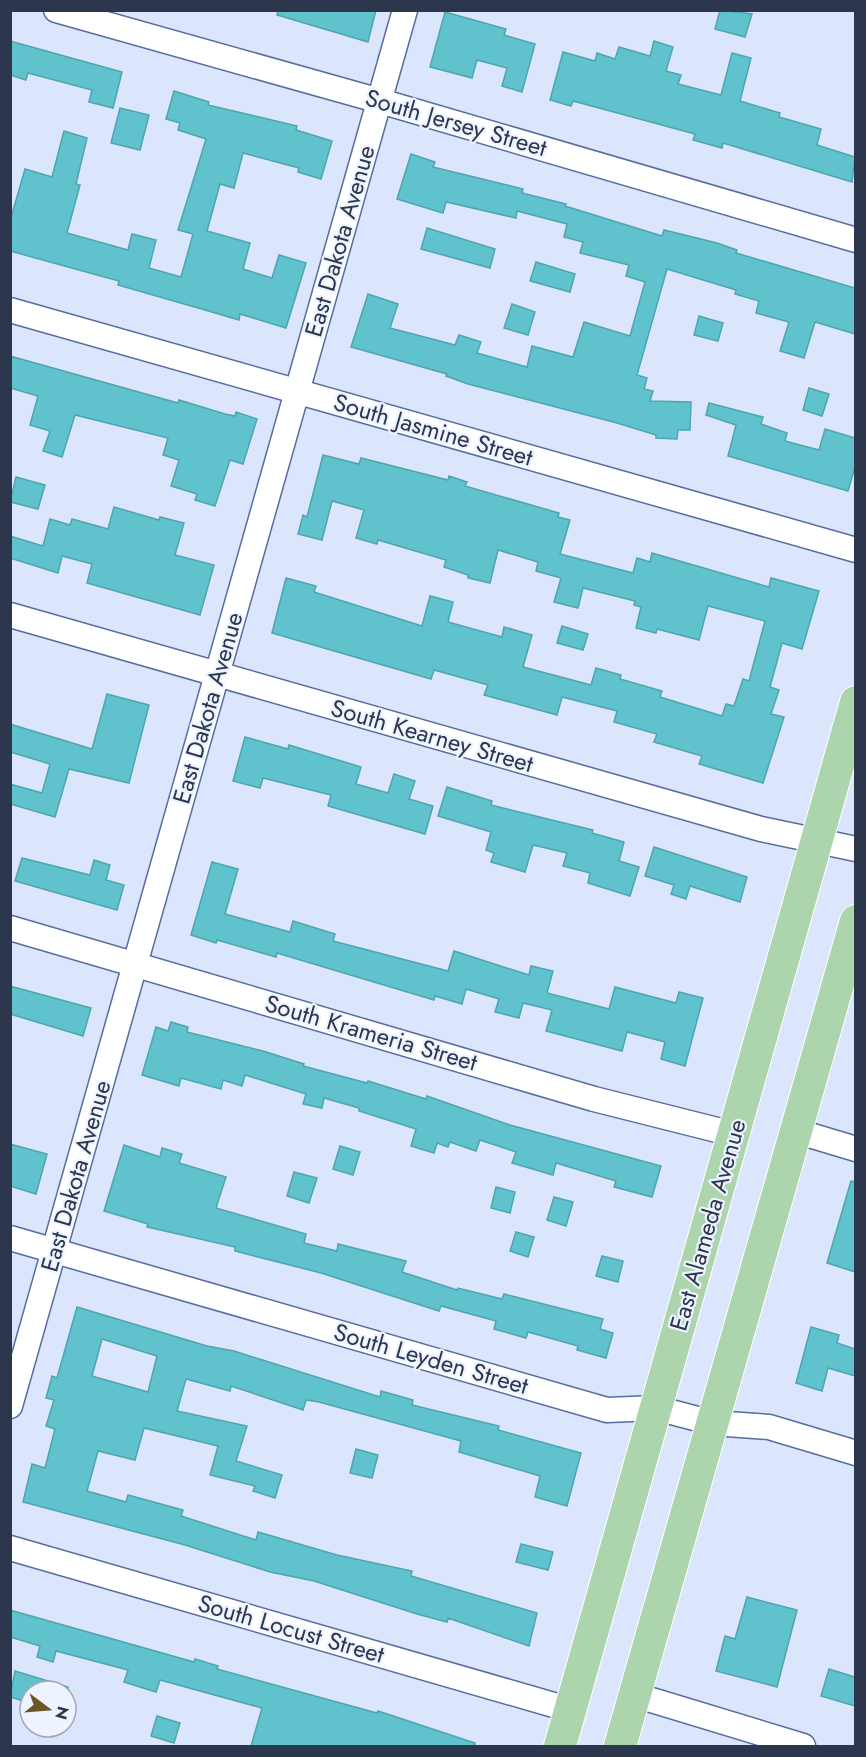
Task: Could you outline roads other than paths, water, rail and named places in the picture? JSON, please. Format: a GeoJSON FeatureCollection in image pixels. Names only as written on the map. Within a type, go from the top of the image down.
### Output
{"type":"FeatureCollection","features":[{"type":"Feature","properties":{"kind":"main road","name":"East Alameda Avenue"},"geometry":{"type":"LineString","coordinates":[[560,1746],[855,702]]}},
{"type":"Feature","properties":{"kind":"main road"},"geometry":{"type":"LineString","coordinates":[[620,1746],[855,921]]}},
{"type":"Feature","properties":{"kind":"street","name":"South Jersey Street"},"geometry":{"type":"LineString","coordinates":[[56,10],[380,100],[855,240]]}},
{"type":"Feature","properties":{"kind":"street","name":"East Dakota Avenue"},"geometry":{"type":"LineString","coordinates":[[10,1406],[405,10]]}},
{"type":"Feature","properties":{"kind":"street","name":"South Jasmine Street"},"geometry":{"type":"LineString","coordinates":[[10,310],[855,550]]}},
{"type":"Feature","properties":{"kind":"street","name":"South Kearney Street"},"geometry":{"type":"LineString","coordinates":[[10,615],[750,826],[855,849]]}},
{"type":"Feature","properties":{"kind":"street","name":"South Krameria Street"},"geometry":{"type":"LineString","coordinates":[[10,928],[594,1099],[733,1134]]}},
{"type":"Feature","properties":{"kind":"street"},"geometry":{"type":"LineString","coordinates":[[796,1131],[855,1149]]}},
{"type":"Feature","properties":{"kind":"street","name":"South Leyden Street"},"geometry":{"type":"LineString","coordinates":[[10,1238],[607,1410],[656,1408],[713,1423],[769,1427],[855,1454]]}},
{"type":"Feature","properties":{"kind":"street","name":"South Locust Street"},"geometry":{"type":"LineString","coordinates":[[10,1548],[571,1710]]}},
{"type":"Feature","properties":{"kind":"street"},"geometry":{"type":"LineString","coordinates":[[635,1695],[803,1746]]}}]}
